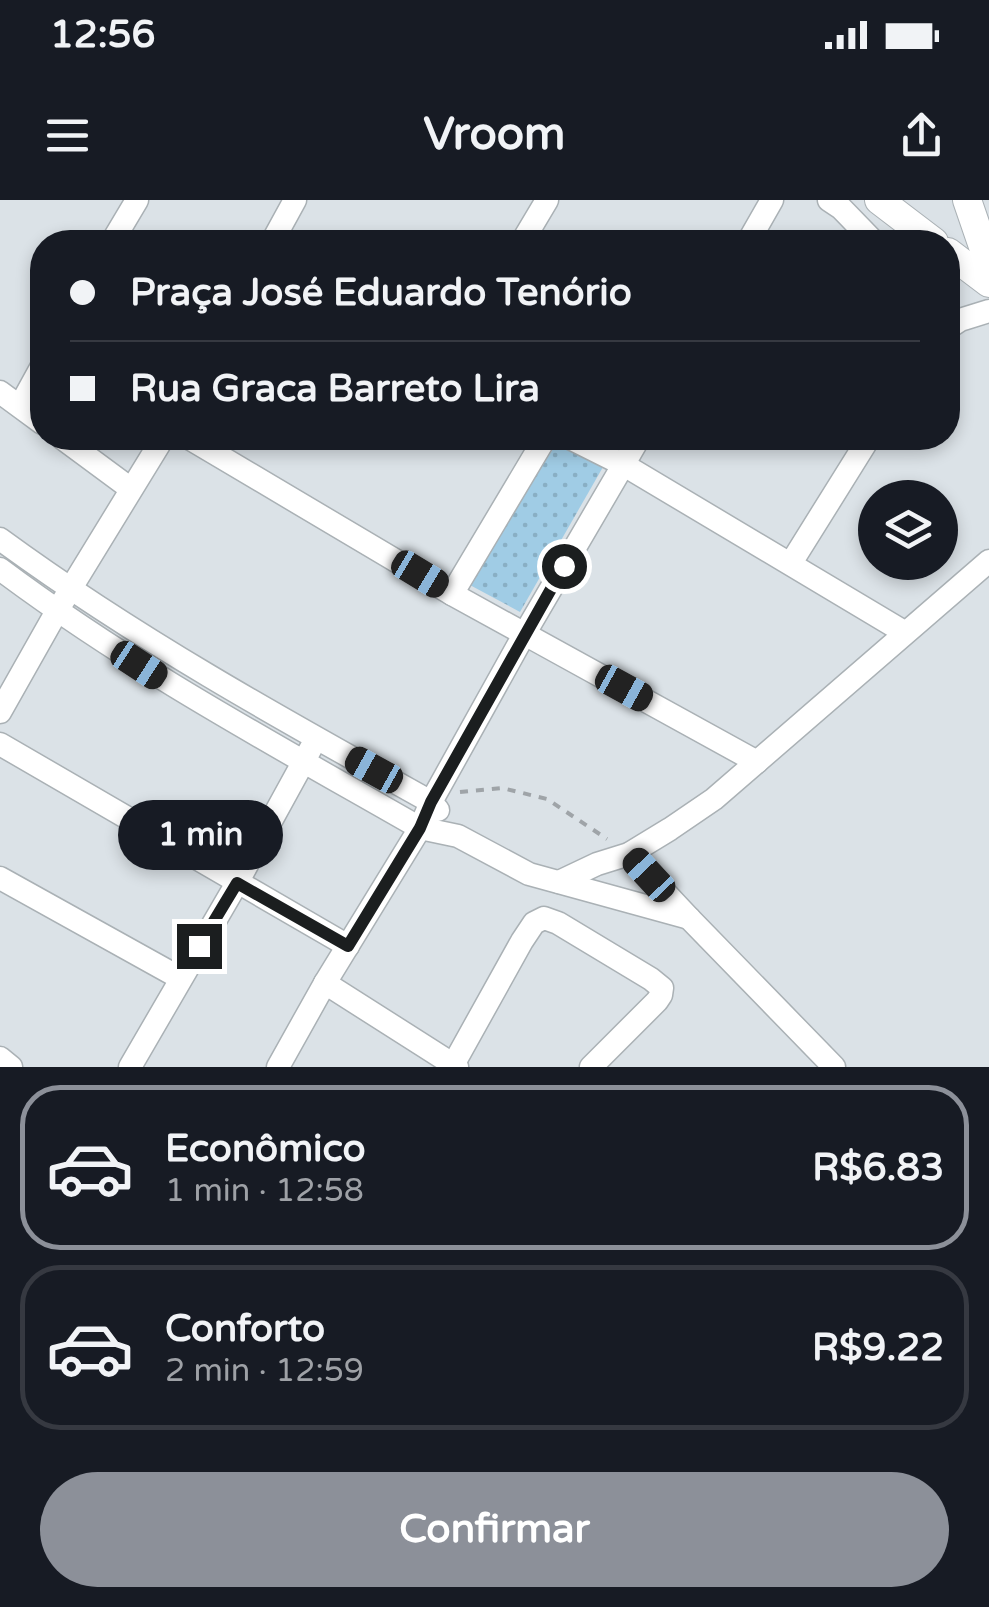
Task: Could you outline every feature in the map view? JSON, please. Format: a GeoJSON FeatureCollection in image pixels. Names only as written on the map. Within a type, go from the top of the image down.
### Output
{"type":"FeatureCollection","features":[{"type":"Feature","properties":{"kind":"main road"},"geometry":{"type":"LineString","coordinates":[[879,200],[918,230]]}},
{"type":"Feature","properties":{"kind":"main road"},"geometry":{"type":"LineString","coordinates":[[967,200],[989,264]]}},
{"type":"Feature","properties":{"kind":"main road"},"geometry":{"type":"LineString","coordinates":[[960,261],[989,283]]}},
{"type":"Feature","properties":{"kind":"street"},"geometry":{"type":"LineString","coordinates":[[119,230],[136,200]]}},
{"type":"Feature","properties":{"kind":"street"},"geometry":{"type":"LineString","coordinates":[[279,230],[296,200]]}},
{"type":"Feature","properties":{"kind":"street"},"geometry":{"type":"LineString","coordinates":[[529,230],[547,200]]}},
{"type":"Feature","properties":{"kind":"street"},"geometry":{"type":"LineString","coordinates":[[755,230],[772,200]]}},
{"type":"Feature","properties":{"kind":"street"},"geometry":{"type":"LineString","coordinates":[[829,200],[862,230]]}},
{"type":"Feature","properties":{"kind":"street"},"geometry":{"type":"LineString","coordinates":[[960,320],[989,312]]}},
{"type":"Feature","properties":{"kind":"street"},"geometry":{"type":"LineString","coordinates":[[20,406],[30,388]]}},
{"type":"Feature","properties":{"kind":"street"},"geometry":{"type":"LineString","coordinates":[[0,392],[30,414]]}},
{"type":"Feature","properties":{"kind":"street"},"geometry":{"type":"LineString","coordinates":[[79,450],[131,488]]}},
{"type":"Feature","properties":{"kind":"street"},"geometry":{"type":"LineString","coordinates":[[0,712],[155,450]]}},
{"type":"Feature","properties":{"kind":"street"},"geometry":{"type":"LineString","coordinates":[[209,450],[452,594],[757,762]]}},
{"type":"Feature","properties":{"kind":"street"},"geometry":{"type":"LineString","coordinates":[[452,594],[538,450]]}},
{"type":"Feature","properties":{"kind":"street"},"geometry":{"type":"LineString","coordinates":[[593,450],[904,632]]}},
{"type":"Feature","properties":{"kind":"street"},"geometry":{"type":"LineString","coordinates":[[278,1067],[420,828],[524,634],[633,450]]}},
{"type":"Feature","properties":{"kind":"street"},"geometry":{"type":"LineString","coordinates":[[791,564],[862,450]]}},
{"type":"Feature","properties":{"kind":"street"},"geometry":{"type":"LineString","coordinates":[[0,539],[69,590],[316,738],[434,798],[458,836]]}},
{"type":"Feature","properties":{"kind":"street"},"geometry":{"type":"LineString","coordinates":[[559,882],[629,854],[714,799],[989,560]]}},
{"type":"Feature","properties":{"kind":"street"},"geometry":{"type":"LineString","coordinates":[[0,569],[167,682],[420,828],[458,836],[529,874],[689,918]]}},
{"type":"Feature","properties":{"kind":"street"},"geometry":{"type":"LineString","coordinates":[[130,1067],[316,738]]}},
{"type":"Feature","properties":{"kind":"street"},"geometry":{"type":"LineString","coordinates":[[0,744],[348,946]]}},
{"type":"Feature","properties":{"kind":"street"},"geometry":{"type":"LineString","coordinates":[[629,854],[834,1067]]}},
{"type":"Feature","properties":{"kind":"street"},"geometry":{"type":"LineString","coordinates":[[0,878],[180,978]]}},
{"type":"Feature","properties":{"kind":"street"},"geometry":{"type":"LineString","coordinates":[[325,984],[455,1066],[522,941],[534,923],[544,918],[662,988],[658,1001],[591,1067]]}},
{"type":"Feature","properties":{"kind":"street"},"geometry":{"type":"LineString","coordinates":[[0,1058],[11,1067]]}},
{"type":"Feature","properties":{"kind":"path"},"geometry":{"type":"LineString","coordinates":[[434,798],[502,788],[547,798],[629,854]]}},
{"type":"Feature","properties":{"kind":"shaded area"},"geometry":{"type":"Polygon","coordinates":[[[552,450],[574,450],[603,467],[520,612],[468,584],[552,450]]]}},
{"type":"Feature","properties":{"kind":"route"},"geometry":{"type":"LineString","coordinates":[[199,946],[237,883],[348,946],[420,828],[564,566]]}}]}
